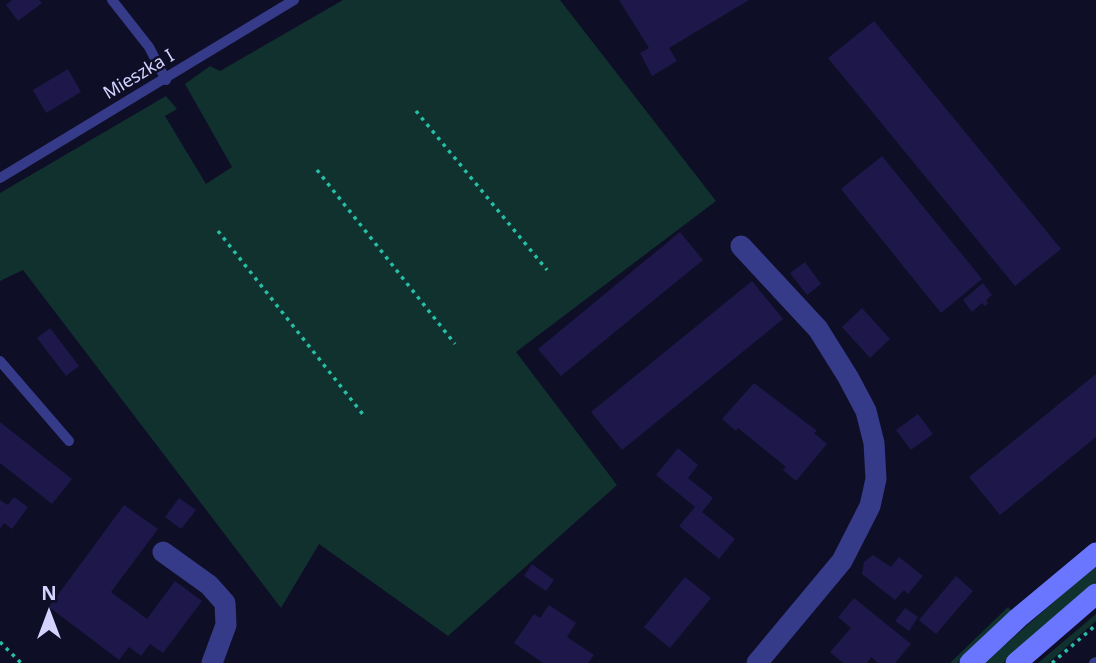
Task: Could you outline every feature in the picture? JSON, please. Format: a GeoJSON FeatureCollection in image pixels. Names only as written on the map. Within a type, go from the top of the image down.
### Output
{"type":"FeatureCollection","features":[{"type":"Feature","properties":{"kind":"street"},"geometry":{"type":"LineString","coordinates":[[741,246],[818,329],[848,377],[866,411],[874,443],[876,479],[870,506],[842,561],[757,663]]}},
{"type":"Feature","properties":{"kind":"street"},"geometry":{"type":"LineString","coordinates":[[163,552],[209,585],[225,603],[226,625],[212,663]]}},
{"type":"Feature","properties":{"kind":"street"},"geometry":{"type":"LineString","coordinates":[[970,663],[1018,618],[1096,554]]}},
{"type":"Feature","properties":{"kind":"street"},"geometry":{"type":"LineString","coordinates":[[1016,663],[1096,594]]}},
{"type":"Feature","properties":{"kind":"lane"},"geometry":{"type":"LineString","coordinates":[[112,0],[149,47],[166,80]]}},
{"type":"Feature","properties":{"kind":"lane","name":"Mieszka I"},"geometry":{"type":"LineString","coordinates":[[0,178],[166,80],[294,0]]}},
{"type":"Feature","properties":{"kind":"lane"},"geometry":{"type":"LineString","coordinates":[[0,360],[69,441]]}},
{"type":"Feature","properties":{"kind":"path"},"geometry":{"type":"LineString","coordinates":[[416,111],[547,270]]}},
{"type":"Feature","properties":{"kind":"path"},"geometry":{"type":"LineString","coordinates":[[317,170],[455,344]]}},
{"type":"Feature","properties":{"kind":"path"},"geometry":{"type":"LineString","coordinates":[[218,231],[365,417]]}},
{"type":"Feature","properties":{"kind":"path"},"geometry":{"type":"LineString","coordinates":[[1052,663],[1096,625]]}},
{"type":"Feature","properties":{"kind":"path"},"geometry":{"type":"LineString","coordinates":[[0,642],[21,663]]}},
{"type":"Feature","properties":{"kind":"green space"},"geometry":{"type":"Polygon","coordinates":[[[343,0],[560,0],[716,201],[516,352],[617,485],[448,636],[319,544],[281,608],[23,270],[0,281],[0,193],[166,96],[177,109],[165,116],[206,184],[232,167],[185,84],[210,66],[220,71],[343,0]]]}},
{"type":"Feature","properties":{"kind":"green space"},"geometry":{"type":"Polygon","coordinates":[[[1096,565],[1096,582],[1003,663],[984,663],[1096,565]]]}},
{"type":"Feature","properties":{"kind":"green space"},"geometry":{"type":"Polygon","coordinates":[[[1008,607],[1012,611],[957,663],[950,663],[1008,607]]]}},
{"type":"Feature","properties":{"kind":"green space"},"geometry":{"type":"Polygon","coordinates":[[[1096,614],[1096,621],[1048,663],[1038,663],[1096,614]]]}},
{"type":"Feature","properties":{"kind":"building"},"geometry":{"type":"Polygon","coordinates":[[[12,0],[39,0],[42,3],[18,21],[6,5],[12,0]]]}},
{"type":"Feature","properties":{"kind":"building"},"geometry":{"type":"Polygon","coordinates":[[[619,0],[749,0],[669,48],[677,61],[652,76],[640,53],[649,48],[619,0]]]}},
{"type":"Feature","properties":{"kind":"building"},"geometry":{"type":"Polygon","coordinates":[[[874,21],[1061,249],[1015,286],[828,58],[874,21]]]}},
{"type":"Feature","properties":{"kind":"building"},"geometry":{"type":"Polygon","coordinates":[[[68,69],[81,92],[46,113],[33,90],[68,69]]]}},
{"type":"Feature","properties":{"kind":"building"},"geometry":{"type":"Polygon","coordinates":[[[882,156],[982,279],[941,313],[841,189],[882,156]]]}},
{"type":"Feature","properties":{"kind":"building"},"geometry":{"type":"Polygon","coordinates":[[[680,232],[703,260],[561,376],[538,349],[680,232]]]}},
{"type":"Feature","properties":{"kind":"building"},"geometry":{"type":"Polygon","coordinates":[[[805,262],[821,284],[807,295],[790,273],[805,262]]]}},
{"type":"Feature","properties":{"kind":"building"},"geometry":{"type":"Polygon","coordinates":[[[752,281],[783,319],[622,450],[591,412],[752,281]]]}},
{"type":"Feature","properties":{"kind":"building"},"geometry":{"type":"Polygon","coordinates":[[[983,283],[992,295],[986,300],[988,303],[985,306],[982,303],[972,312],[963,300],[983,283]]]}},
{"type":"Feature","properties":{"kind":"building"},"geometry":{"type":"Polygon","coordinates":[[[862,308],[890,339],[870,358],[842,327],[862,308]]]}},
{"type":"Feature","properties":{"kind":"building"},"geometry":{"type":"Polygon","coordinates":[[[50,328],[79,366],[66,376],[37,338],[50,328]]]}},
{"type":"Feature","properties":{"kind":"building"},"geometry":{"type":"Polygon","coordinates":[[[1096,374],[1096,437],[1000,515],[969,477],[1096,374]]]}},
{"type":"Feature","properties":{"kind":"building"},"geometry":{"type":"Polygon","coordinates":[[[754,383],[817,431],[814,433],[827,444],[796,481],[783,470],[786,467],[738,428],[736,431],[722,419],[754,383]]]}},
{"type":"Feature","properties":{"kind":"building"},"geometry":{"type":"Polygon","coordinates":[[[918,414],[933,434],[911,450],[896,430],[918,414]]]}},
{"type":"Feature","properties":{"kind":"building"},"geometry":{"type":"Polygon","coordinates":[[[0,422],[72,479],[52,504],[0,463],[0,422]]]}},
{"type":"Feature","properties":{"kind":"building"},"geometry":{"type":"Polygon","coordinates":[[[678,448],[698,465],[688,478],[713,498],[702,512],[735,539],[719,559],[679,526],[695,507],[656,475],[678,448]]]}},
{"type":"Feature","properties":{"kind":"building"},"geometry":{"type":"Polygon","coordinates":[[[14,497],[28,507],[12,529],[4,523],[0,529],[0,500],[8,505],[14,497]]]}},
{"type":"Feature","properties":{"kind":"building"},"geometry":{"type":"Polygon","coordinates":[[[179,498],[196,510],[181,529],[165,517],[179,498]]]}},
{"type":"Feature","properties":{"kind":"building"},"geometry":{"type":"Polygon","coordinates":[[[124,505],[158,529],[111,592],[147,619],[175,581],[202,601],[163,653],[150,644],[141,656],[129,647],[119,660],[49,607],[124,505]]]}},
{"type":"Feature","properties":{"kind":"building"},"geometry":{"type":"Polygon","coordinates":[[[873,555],[891,567],[899,557],[923,576],[908,594],[904,590],[895,600],[862,574],[864,562],[873,555]]]}},
{"type":"Feature","properties":{"kind":"building"},"geometry":{"type":"Polygon","coordinates":[[[532,564],[554,580],[546,591],[524,576],[532,564]]]}},
{"type":"Feature","properties":{"kind":"building"},"geometry":{"type":"Polygon","coordinates":[[[956,576],[973,591],[936,634],[919,620],[956,576]]]}},
{"type":"Feature","properties":{"kind":"building"},"geometry":{"type":"Polygon","coordinates":[[[685,577],[711,598],[670,648],[644,627],[685,577]]]}},
{"type":"Feature","properties":{"kind":"building"},"geometry":{"type":"Polygon","coordinates":[[[854,598],[911,644],[895,663],[878,663],[871,657],[867,663],[843,663],[830,652],[851,628],[838,617],[854,598]]]}},
{"type":"Feature","properties":{"kind":"building"},"geometry":{"type":"Polygon","coordinates":[[[549,605],[576,623],[567,637],[594,655],[588,663],[543,663],[514,643],[534,614],[540,618],[549,605]]]}},
{"type":"Feature","properties":{"kind":"building"},"geometry":{"type":"Polygon","coordinates":[[[905,608],[918,617],[909,631],[895,621],[905,608]]]}}]}
